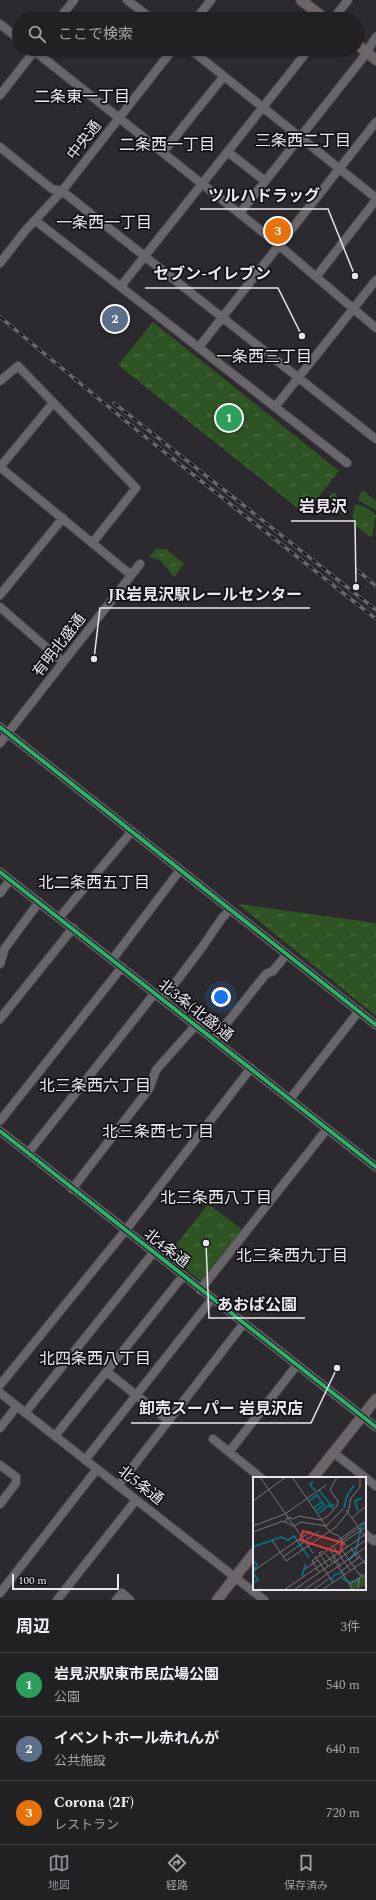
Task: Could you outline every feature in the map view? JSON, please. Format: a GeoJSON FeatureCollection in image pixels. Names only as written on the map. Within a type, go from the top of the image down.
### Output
{"type":"FeatureCollection","features":[{"type":"Feature","properties":{"kind":"main road"},"geometry":{"type":"LineString","coordinates":[[301,0],[316,12]]}},
{"type":"Feature","properties":{"kind":"main road"},"geometry":{"type":"LineString","coordinates":[[366,51],[376,60]]}},
{"type":"Feature","properties":{"kind":"main road"},"geometry":{"type":"LineString","coordinates":[[314,1477],[376,1399]]}},
{"type":"Feature","properties":{"kind":"main road"},"geometry":{"type":"LineString","coordinates":[[217,1600],[253,1554]]}},
{"type":"Feature","properties":{"kind":"street"},"geometry":{"type":"LineString","coordinates":[[65,12],[74,0]]}},
{"type":"Feature","properties":{"kind":"street"},"geometry":{"type":"LineString","coordinates":[[127,0],[143,12]]}},
{"type":"Feature","properties":{"kind":"street"},"geometry":{"type":"LineString","coordinates":[[202,12],[211,0]]}},
{"type":"Feature","properties":{"kind":"street"},"geometry":{"type":"LineString","coordinates":[[339,12],[348,0]]}},
{"type":"Feature","properties":{"kind":"street"},"geometry":{"type":"LineString","coordinates":[[0,24],[12,33]]}},
{"type":"Feature","properties":{"kind":"street"},"geometry":{"type":"LineString","coordinates":[[364,54],[376,37]]}},
{"type":"Feature","properties":{"kind":"street"},"geometry":{"type":"LineString","coordinates":[[0,95],[29,56]]}},
{"type":"Feature","properties":{"kind":"street"},"geometry":{"type":"LineString","coordinates":[[42,56],[240,213],[376,328]]}},
{"type":"Feature","properties":{"kind":"street","name":"中央通"},"geometry":{"type":"LineString","coordinates":[[0,263],[62,191],[167,56]]}},
{"type":"Feature","properties":{"kind":"street"},"geometry":{"type":"LineString","coordinates":[[199,56],[340,168],[376,199],[316,277]]}},
{"type":"Feature","properties":{"kind":"street"},"geometry":{"type":"LineString","coordinates":[[121,286],[304,56]]}},
{"type":"Feature","properties":{"kind":"street"},"geometry":{"type":"LineString","coordinates":[[240,213],[362,56]]}},
{"type":"Feature","properties":{"kind":"street"},"geometry":{"type":"LineString","coordinates":[[163,152],[224,76]]}},
{"type":"Feature","properties":{"kind":"street"},"geometry":{"type":"LineString","coordinates":[[199,348],[376,122]]}},
{"type":"Feature","properties":{"kind":"street"},"geometry":{"type":"LineString","coordinates":[[0,147],[52,189],[62,191],[376,438]]}},
{"type":"Feature","properties":{"kind":"street"},"geometry":{"type":"LineString","coordinates":[[228,152],[265,181]]}},
{"type":"Feature","properties":{"kind":"street"},"geometry":{"type":"LineString","coordinates":[[36,220],[347,463]]}},
{"type":"Feature","properties":{"kind":"street"},"geometry":{"type":"LineString","coordinates":[[275,407],[376,280]]}},
{"type":"Feature","properties":{"kind":"street"},"geometry":{"type":"LineString","coordinates":[[0,381],[18,366],[136,488],[93,542]]}},
{"type":"Feature","properties":{"kind":"street"},"geometry":{"type":"LineString","coordinates":[[53,403],[0,467],[93,542],[131,575]]}},
{"type":"Feature","properties":{"kind":"street"},"geometry":{"type":"LineString","coordinates":[[0,595],[63,518]]}},
{"type":"Feature","properties":{"kind":"street","name":"有明北盛通"},"geometry":{"type":"LineString","coordinates":[[0,742],[140,564]]}},
{"type":"Feature","properties":{"kind":"street"},"geometry":{"type":"LineString","coordinates":[[0,607],[63,662]]}},
{"type":"Feature","properties":{"kind":"street"},"geometry":{"type":"LineString","coordinates":[[0,727],[376,1025]]}},
{"type":"Feature","properties":{"kind":"street"},"geometry":{"type":"LineString","coordinates":[[59,918],[132,831]]}},
{"type":"Feature","properties":{"kind":"street"},"geometry":{"type":"LineString","coordinates":[[112,960],[180,870]]}},
{"type":"Feature","properties":{"kind":"street","name":"北3条(北盛)通"},"geometry":{"type":"LineString","coordinates":[[0,872],[155,992],[376,1167]]}},
{"type":"Feature","properties":{"kind":"street"},"geometry":{"type":"LineString","coordinates":[[0,893],[10,880]]}},
{"type":"Feature","properties":{"kind":"street"},"geometry":{"type":"LineString","coordinates":[[0,964],[5,948],[39,902]]}},
{"type":"Feature","properties":{"kind":"street"},"geometry":{"type":"LineString","coordinates":[[163,999],[222,918],[230,910]]}},
{"type":"Feature","properties":{"kind":"street"},"geometry":{"type":"LineString","coordinates":[[0,1019],[73,928]]}},
{"type":"Feature","properties":{"kind":"street"},"geometry":{"type":"LineString","coordinates":[[214,1039],[266,974],[273,971],[286,955]]}},
{"type":"Feature","properties":{"kind":"street"},"geometry":{"type":"LineString","coordinates":[[0,1122],[122,967]]}},
{"type":"Feature","properties":{"kind":"street"},"geometry":{"type":"LineString","coordinates":[[28,1153],[155,992]]}},
{"type":"Feature","properties":{"kind":"street"},"geometry":{"type":"LineString","coordinates":[[290,1099],[359,1011]]}},
{"type":"Feature","properties":{"kind":"street"},"geometry":{"type":"LineString","coordinates":[[72,1189],[149,1089],[156,1070],[196,1025]]}},
{"type":"Feature","properties":{"kind":"street"},"geometry":{"type":"LineString","coordinates":[[0,1385],[125,1231],[251,1068]]}},
{"type":"Feature","properties":{"kind":"street"},"geometry":{"type":"LineString","coordinates":[[200,1290],[327,1129]]}},
{"type":"Feature","properties":{"kind":"street","name":"北4条通"},"geometry":{"type":"LineString","coordinates":[[0,1132],[376,1427]]}},
{"type":"Feature","properties":{"kind":"street"},"geometry":{"type":"LineString","coordinates":[[25,1413],[153,1253]]}},
{"type":"Feature","properties":{"kind":"street"},"geometry":{"type":"LineString","coordinates":[[55,1436],[183,1276]]}},
{"type":"Feature","properties":{"kind":"street"},"geometry":{"type":"LineString","coordinates":[[85,1460],[212,1299]]}},
{"type":"Feature","properties":{"kind":"street"},"geometry":{"type":"LineString","coordinates":[[118,1486],[244,1323]]}},
{"type":"Feature","properties":{"kind":"street"},"geometry":{"type":"LineString","coordinates":[[229,1452],[298,1365]]}},
{"type":"Feature","properties":{"kind":"street"},"geometry":{"type":"LineString","coordinates":[[107,1372],[169,1421]]}},
{"type":"Feature","properties":{"kind":"street","name":"北5条通"},"geometry":{"type":"LineString","coordinates":[[0,1393],[264,1600]]}},
{"type":"Feature","properties":{"kind":"street"},"geometry":{"type":"LineString","coordinates":[[0,1428],[17,1406]]}},
{"type":"Feature","properties":{"kind":"street"},"geometry":{"type":"LineString","coordinates":[[213,1439],[260,1477]]}},
{"type":"Feature","properties":{"kind":"street"},"geometry":{"type":"LineString","coordinates":[[334,1453],[365,1477]]}},
{"type":"Feature","properties":{"kind":"street"},"geometry":{"type":"LineString","coordinates":[[0,1465],[16,1477],[16,1483],[0,1504]]}},
{"type":"Feature","properties":{"kind":"street"},"geometry":{"type":"LineString","coordinates":[[0,1593],[97,1469]]}},
{"type":"Feature","properties":{"kind":"street"},"geometry":{"type":"LineString","coordinates":[[366,1478],[376,1486]]}},
{"type":"Feature","properties":{"kind":"street"},"geometry":{"type":"LineString","coordinates":[[57,1600],[136,1500]]}},
{"type":"Feature","properties":{"kind":"street"},"geometry":{"type":"LineString","coordinates":[[366,1535],[374,1541],[376,1539]]}},
{"type":"Feature","properties":{"kind":"street"},"geometry":{"type":"LineString","coordinates":[[116,1600],[122,1593],[130,1600]]}},
{"type":"Feature","properties":{"kind":"green space"},"geometry":{"type":"Polygon","coordinates":[[[153,322],[339,471],[305,514],[118,365],[153,322]]]}},
{"type":"Feature","properties":{"kind":"green space"},"geometry":{"type":"Polygon","coordinates":[[[364,491],[376,501],[376,510],[358,500],[360,493],[364,491]]]}},
{"type":"Feature","properties":{"kind":"green space"},"geometry":{"type":"Polygon","coordinates":[[[335,492],[344,514],[342,515],[326,502],[332,493],[335,492]]]}},
{"type":"Feature","properties":{"kind":"green space"},"geometry":{"type":"Polygon","coordinates":[[[355,505],[367,508],[376,516],[372,537],[370,537],[355,524],[353,517],[355,505]]]}},
{"type":"Feature","properties":{"kind":"green space"},"geometry":{"type":"Polygon","coordinates":[[[156,549],[166,549],[184,564],[174,577],[160,560],[149,557],[156,549]]]}},
{"type":"Feature","properties":{"kind":"green space"},"geometry":{"type":"Polygon","coordinates":[[[238,904],[376,923],[376,1016],[238,904]]]}},
{"type":"Feature","properties":{"kind":"green space"},"geometry":{"type":"Polygon","coordinates":[[[208,1204],[243,1230],[203,1283],[168,1255],[208,1204]]]}},
{"type":"Feature","properties":{"kind":"railway"},"geometry":{"type":"LineString","coordinates":[[0,317],[139,432],[376,619]]}},
{"type":"Feature","properties":{"kind":"railway"},"geometry":{"type":"LineString","coordinates":[[114,403],[376,610]]}},
{"type":"Feature","properties":{"kind":"railway"},"geometry":{"type":"LineString","coordinates":[[357,570],[376,586]]}},
{"type":"Feature","properties":{"kind":"cycle path"},"geometry":{"type":"LineString","coordinates":[[0,727],[376,1025]]}},
{"type":"Feature","properties":{"kind":"cycle path"},"geometry":{"type":"LineString","coordinates":[[0,872],[376,1167]]}},
{"type":"Feature","properties":{"kind":"cycle path"},"geometry":{"type":"LineString","coordinates":[[0,1131],[376,1427]]}},
{"type":"Feature","properties":{"kind":"place","name":"Corona (2F)"},"geometry":{"type":"Point","coordinates":[278,231]}},
{"type":"Feature","properties":{"kind":"place","name":"ツルハドラッグ"},"geometry":{"type":"Point","coordinates":[355,276]}},
{"type":"Feature","properties":{"kind":"place","name":"イベントホール赤れんが"},"geometry":{"type":"Point","coordinates":[115,319]}},
{"type":"Feature","properties":{"kind":"place","name":"セブン-イレブン"},"geometry":{"type":"Point","coordinates":[302,336]}},
{"type":"Feature","properties":{"kind":"place","name":"岩見沢駅東市民広場公園"},"geometry":{"type":"Point","coordinates":[229,418]}},
{"type":"Feature","properties":{"kind":"place","name":"岩見沢"},"geometry":{"type":"Point","coordinates":[356,587]}},
{"type":"Feature","properties":{"kind":"place","name":"JR岩見沢駅レールセンター"},"geometry":{"type":"Point","coordinates":[94,659]}},
{"type":"Feature","properties":{"kind":"place","name":"あおば公園"},"geometry":{"type":"Point","coordinates":[206,1243]}},
{"type":"Feature","properties":{"kind":"place","name":"卸売スーパー 岩見沢店"},"geometry":{"type":"Point","coordinates":[337,1368]}},
{"type":"Feature","properties":{"kind":"district","name":"二条東一丁目"},"geometry":{"type":"Point","coordinates":[82,96]}},
{"type":"Feature","properties":{"kind":"district","name":"三条西二丁目"},"geometry":{"type":"Point","coordinates":[303,140]}},
{"type":"Feature","properties":{"kind":"district","name":"二条西一丁目"},"geometry":{"type":"Point","coordinates":[167,144]}},
{"type":"Feature","properties":{"kind":"district","name":"一条西一丁目"},"geometry":{"type":"Point","coordinates":[104,222]}},
{"type":"Feature","properties":{"kind":"district","name":"一条西三丁目"},"geometry":{"type":"Point","coordinates":[264,356]}},
{"type":"Feature","properties":{"kind":"district","name":"北二条西五丁目"},"geometry":{"type":"Point","coordinates":[94,882]}},
{"type":"Feature","properties":{"kind":"district","name":"北三条西六丁目"},"geometry":{"type":"Point","coordinates":[95,1085]}},
{"type":"Feature","properties":{"kind":"district","name":"北三条西七丁目"},"geometry":{"type":"Point","coordinates":[158,1131]}},
{"type":"Feature","properties":{"kind":"district","name":"北三条西八丁目"},"geometry":{"type":"Point","coordinates":[216,1197]}},
{"type":"Feature","properties":{"kind":"district","name":"北三条西九丁目"},"geometry":{"type":"Point","coordinates":[292,1255]}},
{"type":"Feature","properties":{"kind":"district","name":"北四条西八丁目"},"geometry":{"type":"Point","coordinates":[95,1358]}}]}
